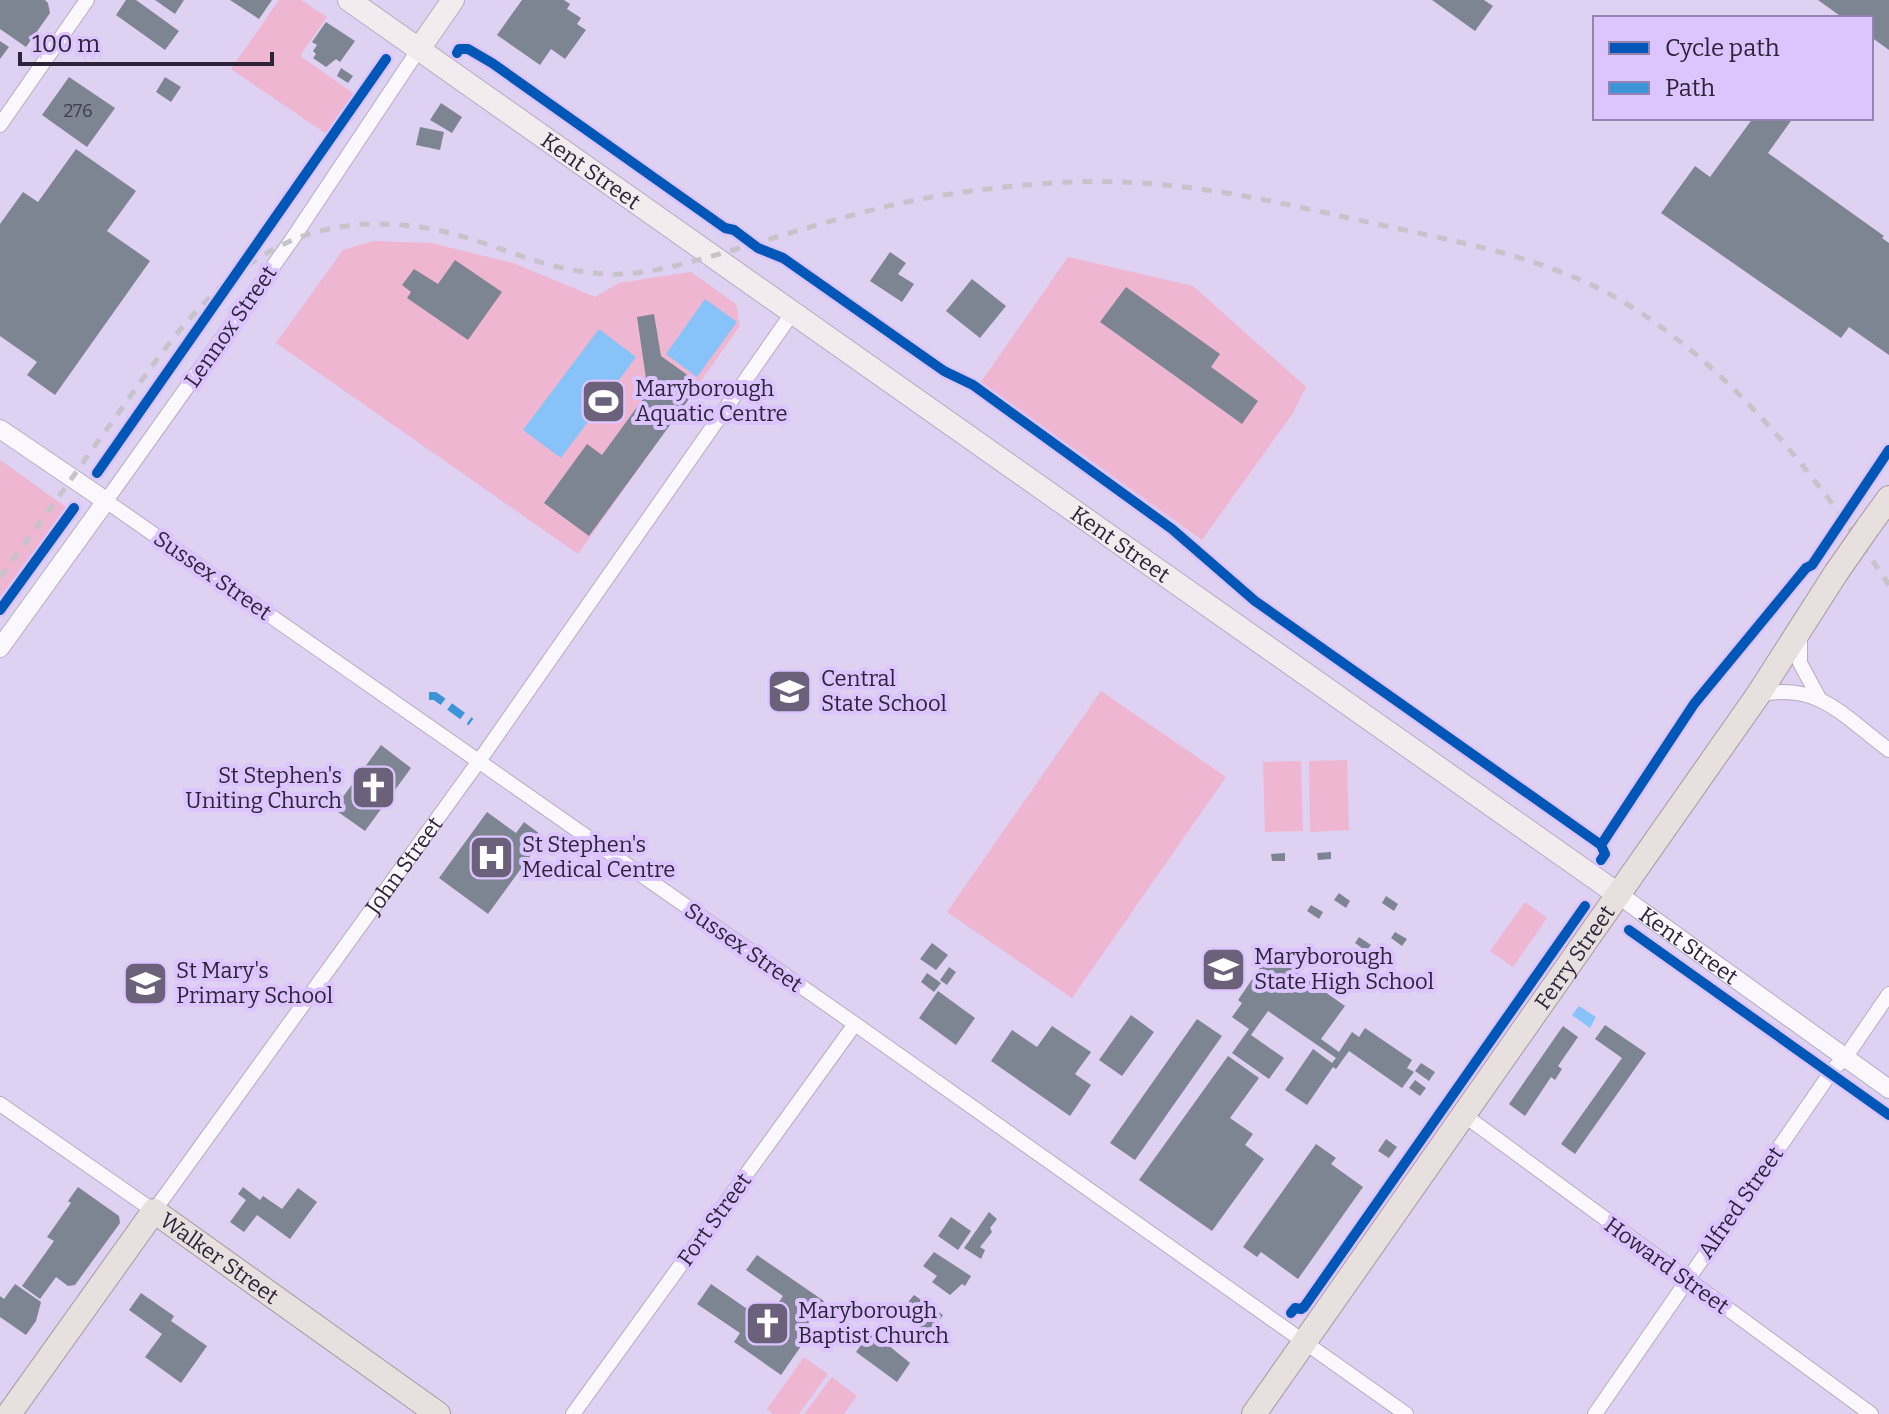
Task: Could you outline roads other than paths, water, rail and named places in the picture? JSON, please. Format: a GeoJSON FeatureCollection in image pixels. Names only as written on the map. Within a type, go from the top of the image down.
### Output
{"type":"FeatureCollection","features":[{"type":"Feature","properties":{"kind":"main road","name":"Kent Street"},"geometry":{"type":"LineString","coordinates":[[349,0],[1619,895]]}},
{"type":"Feature","properties":{"kind":"main road","name":"Lennox Street"},"geometry":{"type":"LineString","coordinates":[[419,49],[453,0]]}},
{"type":"Feature","properties":{"kind":"main road","name":"Ferry Street"},"geometry":{"type":"LineString","coordinates":[[1254,1414],[1758,695],[1836,573],[1889,498]]}},
{"type":"Feature","properties":{"kind":"main road","name":"John Street"},"geometry":{"type":"LineString","coordinates":[[9,1414],[154,1211]]}},
{"type":"Feature","properties":{"kind":"main road","name":"Walker Street"},"geometry":{"type":"LineString","coordinates":[[154,1211],[438,1414]]}},
{"type":"Feature","properties":{"kind":"street"},"geometry":{"type":"LineString","coordinates":[[0,125],[87,0]]}},
{"type":"Feature","properties":{"kind":"street","name":"Lennox Street"},"geometry":{"type":"LineString","coordinates":[[0,648],[291,241],[419,49]]}},
{"type":"Feature","properties":{"kind":"street","name":"John Street"},"geometry":{"type":"LineString","coordinates":[[154,1211],[479,761],[793,312]]}},
{"type":"Feature","properties":{"kind":"street","name":"Sussex Street"},"geometry":{"type":"LineString","coordinates":[[0,429],[855,1024],[1406,1414]]}},
{"type":"Feature","properties":{"kind":"street"},"geometry":{"type":"LineString","coordinates":[[1801,631],[1800,663],[1819,698]]}},
{"type":"Feature","properties":{"kind":"street"},"geometry":{"type":"LineString","coordinates":[[1758,695],[1781,690],[1819,698],[1889,750]]}},
{"type":"Feature","properties":{"kind":"street","name":"Kent Street"},"geometry":{"type":"LineString","coordinates":[[1619,895],[1889,1089]]}},
{"type":"Feature","properties":{"kind":"street","name":"Alfred Street"},"geometry":{"type":"LineString","coordinates":[[1595,1414],[1830,1073],[1845,1058],[1889,994]]}},
{"type":"Feature","properties":{"kind":"street","name":"Fort Street"},"geometry":{"type":"LineString","coordinates":[[573,1414],[855,1024]]}},
{"type":"Feature","properties":{"kind":"street","name":"Walker Street"},"geometry":{"type":"LineString","coordinates":[[0,1104],[154,1211]]}},
{"type":"Feature","properties":{"kind":"street","name":"Howard Street"},"geometry":{"type":"LineString","coordinates":[[1464,1115],[1871,1414]]}},
{"type":"Feature","properties":{"kind":"water"},"geometry":{"type":"Polygon","coordinates":[[[705,299],[737,322],[697,377],[666,354],[705,299]]]}},
{"type":"Feature","properties":{"kind":"water"},"geometry":{"type":"Polygon","coordinates":[[[599,329],[636,357],[561,458],[523,430],[599,329]]]}},
{"type":"Feature","properties":{"kind":"water"},"geometry":{"type":"Polygon","coordinates":[[[1579,1006],[1596,1017],[1590,1028],[1572,1015],[1579,1006]]]}},
{"type":"Feature","properties":{"kind":"railway"},"geometry":{"type":"LineString","coordinates":[[0,577],[187,322],[207,300],[251,263],[299,238],[347,226],[422,227],[563,268],[621,274],[681,264],[841,218],[918,200],[1027,185],[1110,182],[1223,192],[1457,242],[1549,267],[1607,293],[1673,336],[1744,399],[1806,470],[1889,585]]}},
{"type":"Feature","properties":{"kind":"place","name":"Maryborough Aquatic Centre"},"geometry":{"type":"Point","coordinates":[604,401]}},
{"type":"Feature","properties":{"kind":"place","name":"Central State School"},"geometry":{"type":"Point","coordinates":[790,691]}},
{"type":"Feature","properties":{"kind":"place","name":"St Stephen's Uniting Church"},"geometry":{"type":"Point","coordinates":[373,788]}},
{"type":"Feature","properties":{"kind":"place","name":"St Stephen's Medical Centre"},"geometry":{"type":"Point","coordinates":[491,857]}},
{"type":"Feature","properties":{"kind":"place","name":"Maryborough State High School"},"geometry":{"type":"Point","coordinates":[1223,969]}},
{"type":"Feature","properties":{"kind":"place","name":"St Mary's Primary School"},"geometry":{"type":"Point","coordinates":[145,983]}},
{"type":"Feature","properties":{"kind":"place","name":"Maryborough Baptist Church"},"geometry":{"type":"Point","coordinates":[767,1323]}}]}
